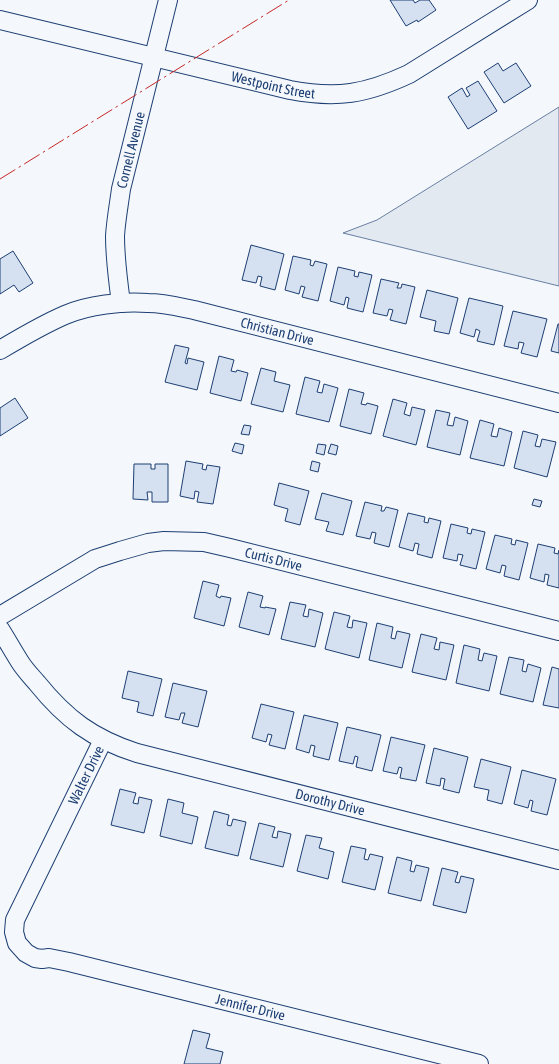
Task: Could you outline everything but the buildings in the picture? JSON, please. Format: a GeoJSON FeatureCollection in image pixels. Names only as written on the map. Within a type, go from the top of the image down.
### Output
{"type":"FeatureCollection","features":[{"type":"Feature","properties":{"kind":"street","name":"Cornell Avenue"},"geometry":{"type":"LineString","coordinates":[[121,303],[115,234],[121,189],[168,0]]}},
{"type":"Feature","properties":{"kind":"street","name":"Westpoint Street"},"geometry":{"type":"LineString","coordinates":[[0,20],[307,93],[340,94],[373,89],[409,74],[528,0]]}},
{"type":"Feature","properties":{"kind":"street","name":"Christian Drive"},"geometry":{"type":"LineString","coordinates":[[0,350],[66,315],[86,308],[121,303],[148,302],[177,307],[559,403]]}},
{"type":"Feature","properties":{"kind":"street","name":"Curtis Drive"},"geometry":{"type":"LineString","coordinates":[[0,616],[95,559],[148,543],[190,541],[230,548],[559,631]]}},
{"type":"Feature","properties":{"kind":"street","name":"Walter Drive"},"geometry":{"type":"LineString","coordinates":[[0,628],[21,664],[49,699],[74,722],[103,740],[15,920],[14,932],[17,943],[23,950]]}},
{"type":"Feature","properties":{"kind":"street","name":"Dorothy Drive"},"geometry":{"type":"LineString","coordinates":[[103,740],[137,753],[559,860]]}},
{"type":"Feature","properties":{"kind":"street","name":"Jennifer Drive"},"geometry":{"type":"LineString","coordinates":[[23,950],[35,958],[49,958],[69,962],[479,1064]]}},
{"type":"Feature","properties":{"kind":"shaded area"},"geometry":{"type":"Polygon","coordinates":[[[559,107],[559,286],[343,233],[377,220],[559,107]]]}},
{"type":"Feature","properties":{"kind":"power"},"geometry":{"type":"LineString","coordinates":[[0,179],[289,0]]}}]}
